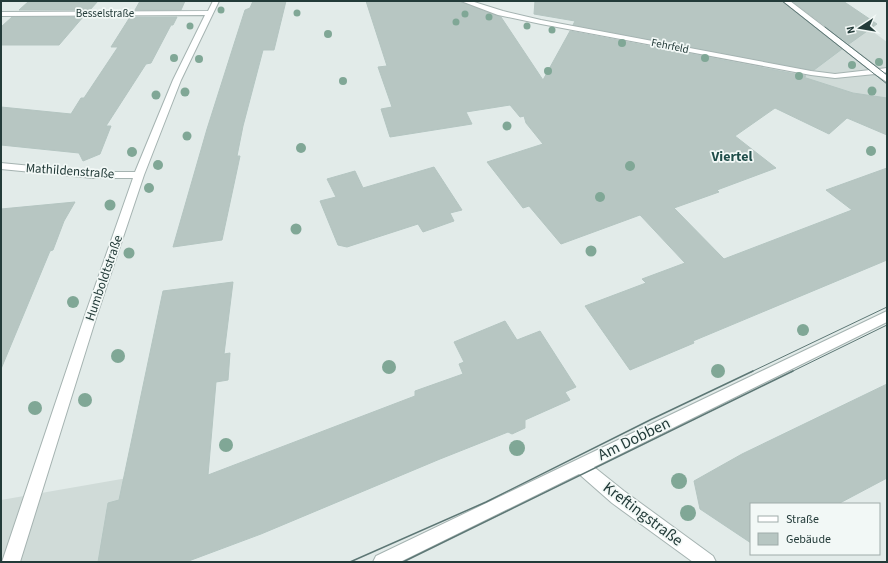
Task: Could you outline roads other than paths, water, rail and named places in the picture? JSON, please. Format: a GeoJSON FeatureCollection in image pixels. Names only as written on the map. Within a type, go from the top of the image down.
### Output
{"type":"FeatureCollection","features":[{"type":"Feature","properties":{"kind":"street","name":"Humboldtstraße"},"geometry":{"type":"LineString","coordinates":[[10,562],[88,324],[139,175],[177,80],[216,1]]}},
{"type":"Feature","properties":{"kind":"street","name":"Fehrfeld"},"geometry":{"type":"LineString","coordinates":[[464,1],[501,13],[541,22],[811,73],[835,76],[887,70]]}},
{"type":"Feature","properties":{"kind":"street"},"geometry":{"type":"LineString","coordinates":[[786,1],[887,79]]}},
{"type":"Feature","properties":{"kind":"street","name":"Besselstraße"},"geometry":{"type":"LineString","coordinates":[[1,14],[209,13]]}},
{"type":"Feature","properties":{"kind":"street","name":"Mathildenstraße"},"geometry":{"type":"LineString","coordinates":[[1,166],[93,176],[139,175]]}},
{"type":"Feature","properties":{"kind":"street","name":"Am Dobben"},"geometry":{"type":"LineString","coordinates":[[382,562],[887,316]]}},
{"type":"Feature","properties":{"kind":"street","name":"Kreftingstraße"},"geometry":{"type":"LineString","coordinates":[[580,465],[618,497],[707,562]]}},
{"type":"Feature","properties":{"kind":"tram line"},"geometry":{"type":"LineString","coordinates":[[782,1],[887,84]]}},
{"type":"Feature","properties":{"kind":"tram line"},"geometry":{"type":"LineString","coordinates":[[825,27],[887,75]]}},
{"type":"Feature","properties":{"kind":"tram line"},"geometry":{"type":"LineString","coordinates":[[751,372],[887,307]]}},
{"type":"Feature","properties":{"kind":"tram line"},"geometry":{"type":"LineString","coordinates":[[791,372],[887,325]]}},
{"type":"Feature","properties":{"kind":"tram line"},"geometry":{"type":"LineString","coordinates":[[350,562],[486,502],[650,420],[753,371]]}},
{"type":"Feature","properties":{"kind":"tram line"},"geometry":{"type":"LineString","coordinates":[[403,562],[793,371]]}},
{"type":"Feature","properties":{"kind":"district","name":"Viertel"},"geometry":{"type":"Point","coordinates":[732,157]}}]}
